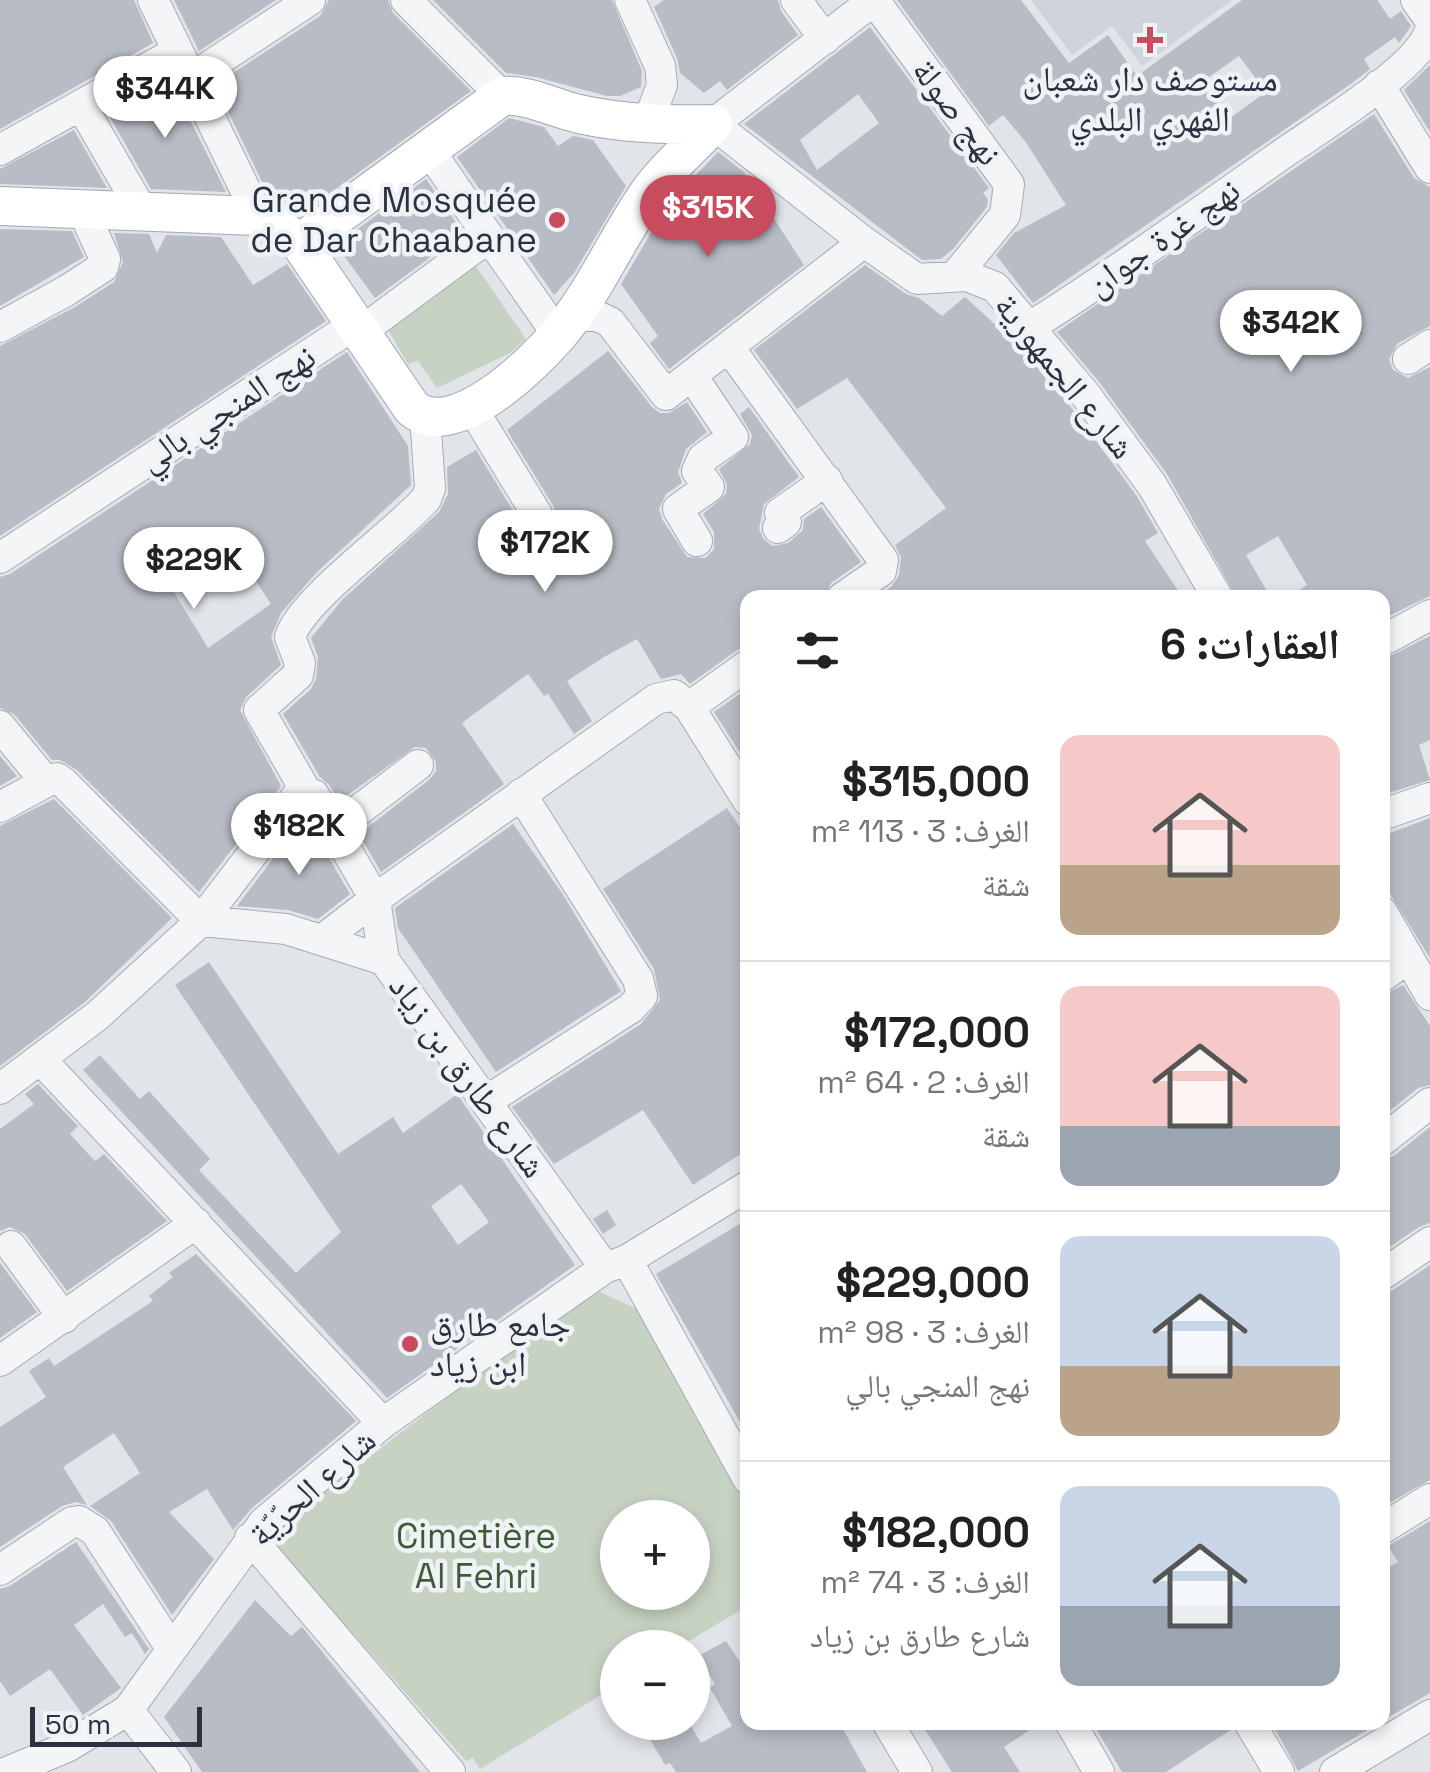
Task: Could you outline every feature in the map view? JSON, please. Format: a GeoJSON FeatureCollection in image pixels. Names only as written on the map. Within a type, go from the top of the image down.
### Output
{"type":"FeatureCollection","features":[{"type":"Feature","properties":{"kind":"main road"},"geometry":{"type":"LineString","coordinates":[[300,244],[502,96],[523,96],[579,114],[647,125],[714,124]]}},
{"type":"Feature","properties":{"kind":"main road"},"geometry":{"type":"LineString","coordinates":[[0,206],[258,216],[300,244],[412,408],[425,416],[454,415],[472,408],[510,380],[565,326],[652,188],[714,124]]}},
{"type":"Feature","properties":{"kind":"street"},"geometry":{"type":"LineString","coordinates":[[152,0],[258,216]]}},
{"type":"Feature","properties":{"kind":"street"},"geometry":{"type":"LineString","coordinates":[[0,150],[81,105],[184,65],[310,0]]}},
{"type":"Feature","properties":{"kind":"street"},"geometry":{"type":"LineString","coordinates":[[406,0],[502,96]]}},
{"type":"Feature","properties":{"kind":"street"},"geometry":{"type":"LineString","coordinates":[[630,0],[660,66],[662,85],[647,125]]}},
{"type":"Feature","properties":{"kind":"street"},"geometry":{"type":"LineString","coordinates":[[796,0],[825,39]]}},
{"type":"Feature","properties":{"kind":"street"},"geometry":{"type":"LineString","coordinates":[[714,124],[874,0]]}},
{"type":"Feature","properties":{"kind":"street","name":"نهج صولة"},"geometry":{"type":"LineString","coordinates":[[874,0],[1009,184],[1006,215],[955,276]]}},
{"type":"Feature","properties":{"kind":"street"},"geometry":{"type":"LineString","coordinates":[[1416,0],[1430,20]]}},
{"type":"Feature","properties":{"kind":"street","name":"نهج غرة جوان"},"geometry":{"type":"LineString","coordinates":[[1030,326],[1194,219],[1379,86],[1420,50],[1430,30]]}},
{"type":"Feature","properties":{"kind":"street"},"geometry":{"type":"LineString","coordinates":[[1379,86],[1430,168]]}},
{"type":"Feature","properties":{"kind":"street"},"geometry":{"type":"LineString","coordinates":[[81,105],[142,211]]}},
{"type":"Feature","properties":{"kind":"street","name":"شارع الجمهورية"},"geometry":{"type":"LineString","coordinates":[[714,124],[864,242],[917,278],[955,276],[984,280],[995,286],[1152,485],[1214,590]]}},
{"type":"Feature","properties":{"kind":"street"},"geometry":{"type":"LineString","coordinates":[[429,150],[489,237],[565,326],[597,316],[610,322],[666,394],[864,242]]}},
{"type":"Feature","properties":{"kind":"street"},"geometry":{"type":"LineString","coordinates":[[0,327],[104,267],[105,259],[83,211]]}},
{"type":"Feature","properties":{"kind":"street","name":"نهج المنجي بالي"},"geometry":{"type":"LineString","coordinates":[[0,558],[357,329],[489,237]]}},
{"type":"Feature","properties":{"kind":"street"},"geometry":{"type":"LineString","coordinates":[[730,348],[884,564],[881,571],[854,590]]}},
{"type":"Feature","properties":{"kind":"street"},"geometry":{"type":"LineString","coordinates":[[692,376],[733,437],[703,458],[697,470],[709,487],[678,509],[697,541]]}},
{"type":"Feature","properties":{"kind":"street"},"geometry":{"type":"LineString","coordinates":[[472,408],[538,516]]}},
{"type":"Feature","properties":{"kind":"street"},"geometry":{"type":"LineString","coordinates":[[307,792],[262,719],[260,707],[298,677],[300,663],[290,637],[300,618],[426,499],[430,488],[425,416]]}},
{"type":"Feature","properties":{"kind":"street"},"geometry":{"type":"LineString","coordinates":[[778,528],[786,522],[780,513],[827,480]]}},
{"type":"Feature","properties":{"kind":"street"},"geometry":{"type":"LineString","coordinates":[[1390,638],[1430,615]]}},
{"type":"Feature","properties":{"kind":"street"},"geometry":{"type":"LineString","coordinates":[[688,707],[740,671]]}},
{"type":"Feature","properties":{"kind":"street"},"geometry":{"type":"LineString","coordinates":[[322,940],[520,794],[662,696],[678,696],[688,707],[740,788]]}},
{"type":"Feature","properties":{"kind":"street"},"geometry":{"type":"LineString","coordinates":[[0,726],[46,782]]}},
{"type":"Feature","properties":{"kind":"street"},"geometry":{"type":"LineString","coordinates":[[334,829],[418,764]]}},
{"type":"Feature","properties":{"kind":"street"},"geometry":{"type":"LineString","coordinates":[[0,807],[56,778],[201,921]]}},
{"type":"Feature","properties":{"kind":"street"},"geometry":{"type":"LineString","coordinates":[[0,1089],[98,1016],[201,921],[297,796],[307,792],[314,794],[375,899],[384,960]]}},
{"type":"Feature","properties":{"kind":"street"},"geometry":{"type":"LineString","coordinates":[[488,1100],[631,1008],[642,996],[638,979],[520,794]]}},
{"type":"Feature","properties":{"kind":"street"},"geometry":{"type":"LineString","coordinates":[[1390,812],[1430,798]]}},
{"type":"Feature","properties":{"kind":"street","name":"شارع طارق بن زياد"},"geometry":{"type":"LineString","coordinates":[[201,921],[286,929],[384,960],[616,1264],[740,1466]]}},
{"type":"Feature","properties":{"kind":"street"},"geometry":{"type":"LineString","coordinates":[[1390,926],[1430,995]]}},
{"type":"Feature","properties":{"kind":"street"},"geometry":{"type":"LineString","coordinates":[[1390,971],[1408,958]]}},
{"type":"Feature","properties":{"kind":"street"},"geometry":{"type":"LineString","coordinates":[[41,1060],[382,1422]]}},
{"type":"Feature","properties":{"kind":"street"},"geometry":{"type":"LineString","coordinates":[[1390,1135],[1430,1103]]}},
{"type":"Feature","properties":{"kind":"street","name":"شارع الحرّيّة"},"geometry":{"type":"LineString","coordinates":[[8,1772],[67,1747],[128,1710],[264,1522],[382,1422],[616,1264],[740,1191]]}},
{"type":"Feature","properties":{"kind":"street"},"geometry":{"type":"LineString","coordinates":[[0,1362],[196,1224]]}},
{"type":"Feature","properties":{"kind":"street"},"geometry":{"type":"LineString","coordinates":[[1390,1270],[1430,1242]]}},
{"type":"Feature","properties":{"kind":"street"},"geometry":{"type":"LineString","coordinates":[[11,1246],[64,1318]]}},
{"type":"Feature","properties":{"kind":"street"},"geometry":{"type":"LineString","coordinates":[[1390,1524],[1430,1499]]}},
{"type":"Feature","properties":{"kind":"street"},"geometry":{"type":"LineString","coordinates":[[0,1570],[79,1521],[96,1531],[171,1648]]}},
{"type":"Feature","properties":{"kind":"street"},"geometry":{"type":"LineString","coordinates":[[250,1538],[450,1772]]}},
{"type":"Feature","properties":{"kind":"street"},"geometry":{"type":"LineString","coordinates":[[128,1710],[176,1772]]}},
{"type":"Feature","properties":{"kind":"street"},"geometry":{"type":"LineString","coordinates":[[1335,1772],[1430,1715]]}},
{"type":"Feature","properties":{"kind":"street"},"geometry":{"type":"LineString","coordinates":[[892,1730],[917,1772]]}},
{"type":"Feature","properties":{"kind":"street"},"geometry":{"type":"LineString","coordinates":[[1075,1730],[1099,1772]]}},
{"type":"Feature","properties":{"kind":"street"},"geometry":{"type":"LineString","coordinates":[[1254,1730],[1279,1772]]}},
{"type":"Feature","properties":{"kind":"shaded area","name":"مستوصف دار شعبان الفهري البلدي"},"geometry":{"type":"Polygon","coordinates":[[[1031,0],[1232,0],[1142,66],[1112,26],[1072,55],[1031,0]]]}},
{"type":"Feature","properties":{"kind":"green space"},"geometry":{"type":"Polygon","coordinates":[[[473,262],[526,339],[510,353],[437,388],[418,361],[408,364],[387,328],[473,262]]]}},
{"type":"Feature","properties":{"kind":"green space","name":"Cimetière Al Fehri"},"geometry":{"type":"Polygon","coordinates":[[[595,1290],[642,1311],[740,1491],[740,1610],[707,1630],[600,1630],[600,1695],[480,1769],[473,1758],[466,1761],[271,1541],[291,1517],[579,1296],[595,1290]]]}},
{"type":"Feature","properties":{"kind":"building"},"geometry":{"type":"Polygon","coordinates":[[[0,0],[134,0],[153,43],[0,129],[0,0]]]}},
{"type":"Feature","properties":{"kind":"building"},"geometry":{"type":"Polygon","coordinates":[[[174,0],[276,0],[199,51],[174,0]]]}},
{"type":"Feature","properties":{"kind":"building"},"geometry":{"type":"Polygon","coordinates":[[[329,0],[388,0],[393,13],[471,91],[300,215],[269,196],[215,85],[320,16],[329,0]]]}},
{"type":"Feature","properties":{"kind":"building"},"geometry":{"type":"Polygon","coordinates":[[[433,0],[612,0],[642,71],[641,87],[620,96],[607,96],[506,73],[433,0]]]}},
{"type":"Feature","properties":{"kind":"building"},"geometry":{"type":"Polygon","coordinates":[[[664,0],[778,0],[798,35],[727,90],[720,81],[704,93],[680,73],[654,7],[664,0]]]}},
{"type":"Feature","properties":{"kind":"building"},"geometry":{"type":"Polygon","coordinates":[[[897,0],[1021,0],[1069,63],[1108,35],[1137,76],[1242,0],[1377,0],[1390,19],[1401,11],[1411,26],[1399,43],[1395,37],[1364,59],[1370,69],[1352,83],[1033,303],[996,255],[1014,233],[1066,205],[1025,141],[1003,115],[989,126],[897,0]],[[1239,56],[1202,82],[1230,118],[1266,92],[1239,56]]]}},
{"type":"Feature","properties":{"kind":"building"},"geometry":{"type":"Polygon","coordinates":[[[870,27],[989,188],[983,193],[987,207],[941,259],[922,260],[744,124],[870,27]],[[858,94],[800,140],[817,170],[879,123],[858,94]]]}},
{"type":"Feature","properties":{"kind":"building"},"geometry":{"type":"Polygon","coordinates":[[[1430,65],[1430,132],[1404,90],[1430,65]]]}},
{"type":"Feature","properties":{"kind":"building"},"geometry":{"type":"Polygon","coordinates":[[[170,77],[226,192],[151,189],[107,112],[170,77]]]}},
{"type":"Feature","properties":{"kind":"building"},"geometry":{"type":"Polygon","coordinates":[[[1374,114],[1414,178],[1430,187],[1430,326],[1398,343],[1389,359],[1393,370],[1408,378],[1430,367],[1430,596],[1390,615],[1390,590],[1299,590],[1307,585],[1278,536],[1246,555],[1266,590],[1232,590],[1167,474],[1057,332],[1374,114]]]}},
{"type":"Feature","properties":{"kind":"building","name":"Grande Mosquée de Dar Chaabane"},"geometry":{"type":"Polygon","coordinates":[[[509,118],[544,127],[558,146],[573,136],[593,140],[626,186],[574,273],[554,295],[457,157],[509,118]]]}},
{"type":"Feature","properties":{"kind":"building"},"geometry":{"type":"Polygon","coordinates":[[[74,130],[107,188],[0,184],[0,169],[74,130]]]}},
{"type":"Feature","properties":{"kind":"building"},"geometry":{"type":"Polygon","coordinates":[[[718,152],[744,172],[804,265],[669,369],[650,343],[658,336],[621,284],[668,204],[718,152]]]}},
{"type":"Feature","properties":{"kind":"building"},"geometry":{"type":"Polygon","coordinates":[[[426,179],[463,233],[375,298],[336,245],[426,179]]]}},
{"type":"Feature","properties":{"kind":"building"},"geometry":{"type":"Polygon","coordinates":[[[0,229],[72,231],[84,257],[0,306],[0,229]]]}},
{"type":"Feature","properties":{"kind":"building"},"geometry":{"type":"Polygon","coordinates":[[[114,233],[149,234],[157,253],[166,235],[221,237],[253,285],[287,264],[326,321],[0,536],[0,346],[114,282],[123,262],[114,233]]]}},
{"type":"Feature","properties":{"kind":"building"},"geometry":{"type":"Polygon","coordinates":[[[865,265],[942,316],[965,297],[1025,352],[1136,495],[1158,533],[1145,541],[1178,590],[887,590],[899,575],[901,557],[895,545],[946,508],[847,378],[797,409],[754,350],[865,265]]]}},
{"type":"Feature","properties":{"kind":"building"},"geometry":{"type":"Polygon","coordinates":[[[608,351],[652,407],[669,413],[687,402],[707,432],[686,449],[678,472],[682,483],[666,494],[659,509],[687,557],[706,558],[714,549],[714,532],[703,514],[726,494],[727,484],[719,469],[750,444],[752,435],[740,414],[749,407],[799,477],[764,504],[759,529],[763,538],[772,546],[788,543],[803,530],[804,519],[821,507],[861,562],[831,583],[828,590],[740,590],[740,649],[690,684],[681,674],[661,679],[637,639],[604,657],[567,681],[592,721],[574,734],[548,694],[544,696],[528,674],[462,723],[504,784],[381,872],[359,834],[429,780],[436,771],[436,762],[426,748],[415,747],[339,801],[283,714],[311,689],[316,679],[318,657],[311,638],[343,599],[439,512],[448,494],[447,467],[476,450],[523,527],[538,535],[549,531],[557,516],[554,507],[507,430],[608,351]]]}},
{"type":"Feature","properties":{"kind":"building"},"geometry":{"type":"Polygon","coordinates":[[[347,352],[408,446],[411,485],[317,572],[281,613],[271,637],[281,665],[246,697],[240,710],[281,786],[199,892],[77,770],[52,760],[14,714],[0,708],[0,577],[347,352]],[[208,552],[166,579],[208,648],[271,604],[244,563],[224,577],[208,552]]]}},
{"type":"Feature","properties":{"kind":"building"},"geometry":{"type":"Polygon","coordinates":[[[1430,636],[1430,740],[1419,745],[1430,780],[1390,792],[1390,656],[1430,636]]]}},
{"type":"Feature","properties":{"kind":"building"},"geometry":{"type":"Polygon","coordinates":[[[740,694],[740,753],[714,712],[740,694]]]}},
{"type":"Feature","properties":{"kind":"building"},"geometry":{"type":"Polygon","coordinates":[[[0,756],[17,776],[0,786],[0,756]]]}},
{"type":"Feature","properties":{"kind":"building"},"geometry":{"type":"Polygon","coordinates":[[[54,799],[172,918],[85,1002],[0,1066],[0,826],[54,799]]]}},
{"type":"Feature","properties":{"kind":"building"},"geometry":{"type":"Polygon","coordinates":[[[727,808],[740,827],[740,1154],[693,1185],[643,1110],[554,1164],[512,1107],[641,1024],[660,1000],[654,969],[603,889],[727,808]]]}},
{"type":"Feature","properties":{"kind":"building"},"geometry":{"type":"Polygon","coordinates":[[[305,817],[350,894],[318,919],[288,910],[237,906],[305,817]]]}},
{"type":"Feature","properties":{"kind":"building"},"geometry":{"type":"Polygon","coordinates":[[[1430,818],[1430,958],[1390,894],[1390,833],[1430,818]]]}},
{"type":"Feature","properties":{"kind":"building"},"geometry":{"type":"Polygon","coordinates":[[[513,824],[562,893],[621,991],[496,1072],[398,928],[395,908],[513,824]]]}},
{"type":"Feature","properties":{"kind":"building"},"geometry":{"type":"Polygon","coordinates":[[[209,962],[338,1154],[393,1117],[403,1133],[457,1094],[575,1265],[387,1398],[83,1070],[100,1055],[140,1099],[149,1091],[210,1159],[199,1170],[296,1273],[341,1232],[175,985],[209,962]],[[461,1184],[431,1206],[458,1245],[489,1222],[461,1184]]]}},
{"type":"Feature","properties":{"kind":"building"},"geometry":{"type":"Polygon","coordinates":[[[1403,985],[1430,1026],[1430,1085],[1418,1088],[1390,1111],[1390,992],[1403,985]]]}},
{"type":"Feature","properties":{"kind":"building"},"geometry":{"type":"Polygon","coordinates":[[[38,1084],[78,1126],[70,1134],[95,1161],[104,1154],[167,1221],[67,1291],[25,1234],[10,1227],[0,1231],[0,1129],[34,1104],[25,1094],[38,1084]]]}},
{"type":"Feature","properties":{"kind":"building"},"geometry":{"type":"Polygon","coordinates":[[[1430,1127],[1430,1223],[1390,1247],[1390,1157],[1430,1127]]]}},
{"type":"Feature","properties":{"kind":"building"},"geometry":{"type":"Polygon","coordinates":[[[607,1210],[616,1225],[603,1234],[593,1219],[607,1210]]]}},
{"type":"Feature","properties":{"kind":"building"},"geometry":{"type":"Polygon","coordinates":[[[740,1224],[740,1422],[656,1274],[740,1224]]]}},
{"type":"Feature","properties":{"kind":"building"},"geometry":{"type":"Polygon","coordinates":[[[196,1254],[356,1421],[252,1508],[233,1530],[207,1489],[169,1512],[214,1559],[172,1615],[111,1521],[90,1506],[140,1473],[114,1433],[63,1467],[87,1505],[76,1502],[62,1506],[0,1547],[0,1427],[46,1397],[29,1371],[49,1358],[54,1366],[153,1301],[149,1296],[173,1277],[169,1273],[196,1254]]]}},
{"type":"Feature","properties":{"kind":"building"},"geometry":{"type":"Polygon","coordinates":[[[0,1263],[37,1312],[0,1338],[0,1263]]]}},
{"type":"Feature","properties":{"kind":"building"},"geometry":{"type":"Polygon","coordinates":[[[1430,1265],[1430,1480],[1390,1502],[1390,1291],[1430,1265]]]}},
{"type":"Feature","properties":{"kind":"building"},"geometry":{"type":"Polygon","coordinates":[[[1430,1521],[1430,1693],[1390,1716],[1390,1566],[1398,1562],[1390,1545],[1430,1521]]]}},
{"type":"Feature","properties":{"kind":"building"},"geometry":{"type":"Polygon","coordinates":[[[76,1542],[149,1649],[145,1654],[132,1633],[125,1637],[103,1604],[74,1625],[121,1688],[83,1715],[50,1669],[10,1696],[0,1681],[0,1589],[76,1542]]]}},
{"type":"Feature","properties":{"kind":"building"},"geometry":{"type":"Polygon","coordinates":[[[255,1600],[291,1636],[302,1627],[420,1772],[202,1772],[164,1717],[255,1600]]]}},
{"type":"Feature","properties":{"kind":"building"},"geometry":{"type":"Polygon","coordinates":[[[726,1641],[740,1662],[740,1730],[843,1730],[867,1772],[676,1772],[670,1763],[665,1765],[650,1740],[701,1743],[732,1726],[710,1688],[715,1684],[710,1676],[710,1650],[726,1641]]]}},
{"type":"Feature","properties":{"kind":"building"},"geometry":{"type":"Polygon","coordinates":[[[925,1730],[1030,1730],[1004,1747],[1020,1772],[952,1772],[925,1730]]]}},
{"type":"Feature","properties":{"kind":"building"},"geometry":{"type":"Polygon","coordinates":[[[1097,1730],[1230,1730],[1166,1772],[1122,1772],[1097,1730]]]}},
{"type":"Feature","properties":{"kind":"building"},"geometry":{"type":"Polygon","coordinates":[[[1275,1730],[1367,1730],[1298,1771],[1275,1730]]]}},
{"type":"Feature","properties":{"kind":"place","name":"مستوصف دار شعبان الفهري البلدي"},"geometry":{"type":"Point","coordinates":[1150,40]}},
{"type":"Feature","properties":{"kind":"place","name":"Grande Mosquée de Dar Chaabane"},"geometry":{"type":"Point","coordinates":[557,220]}},
{"type":"Feature","properties":{"kind":"place","name":"جامع طارق ابن زياد"},"geometry":{"type":"Point","coordinates":[410,1344]}}]}
